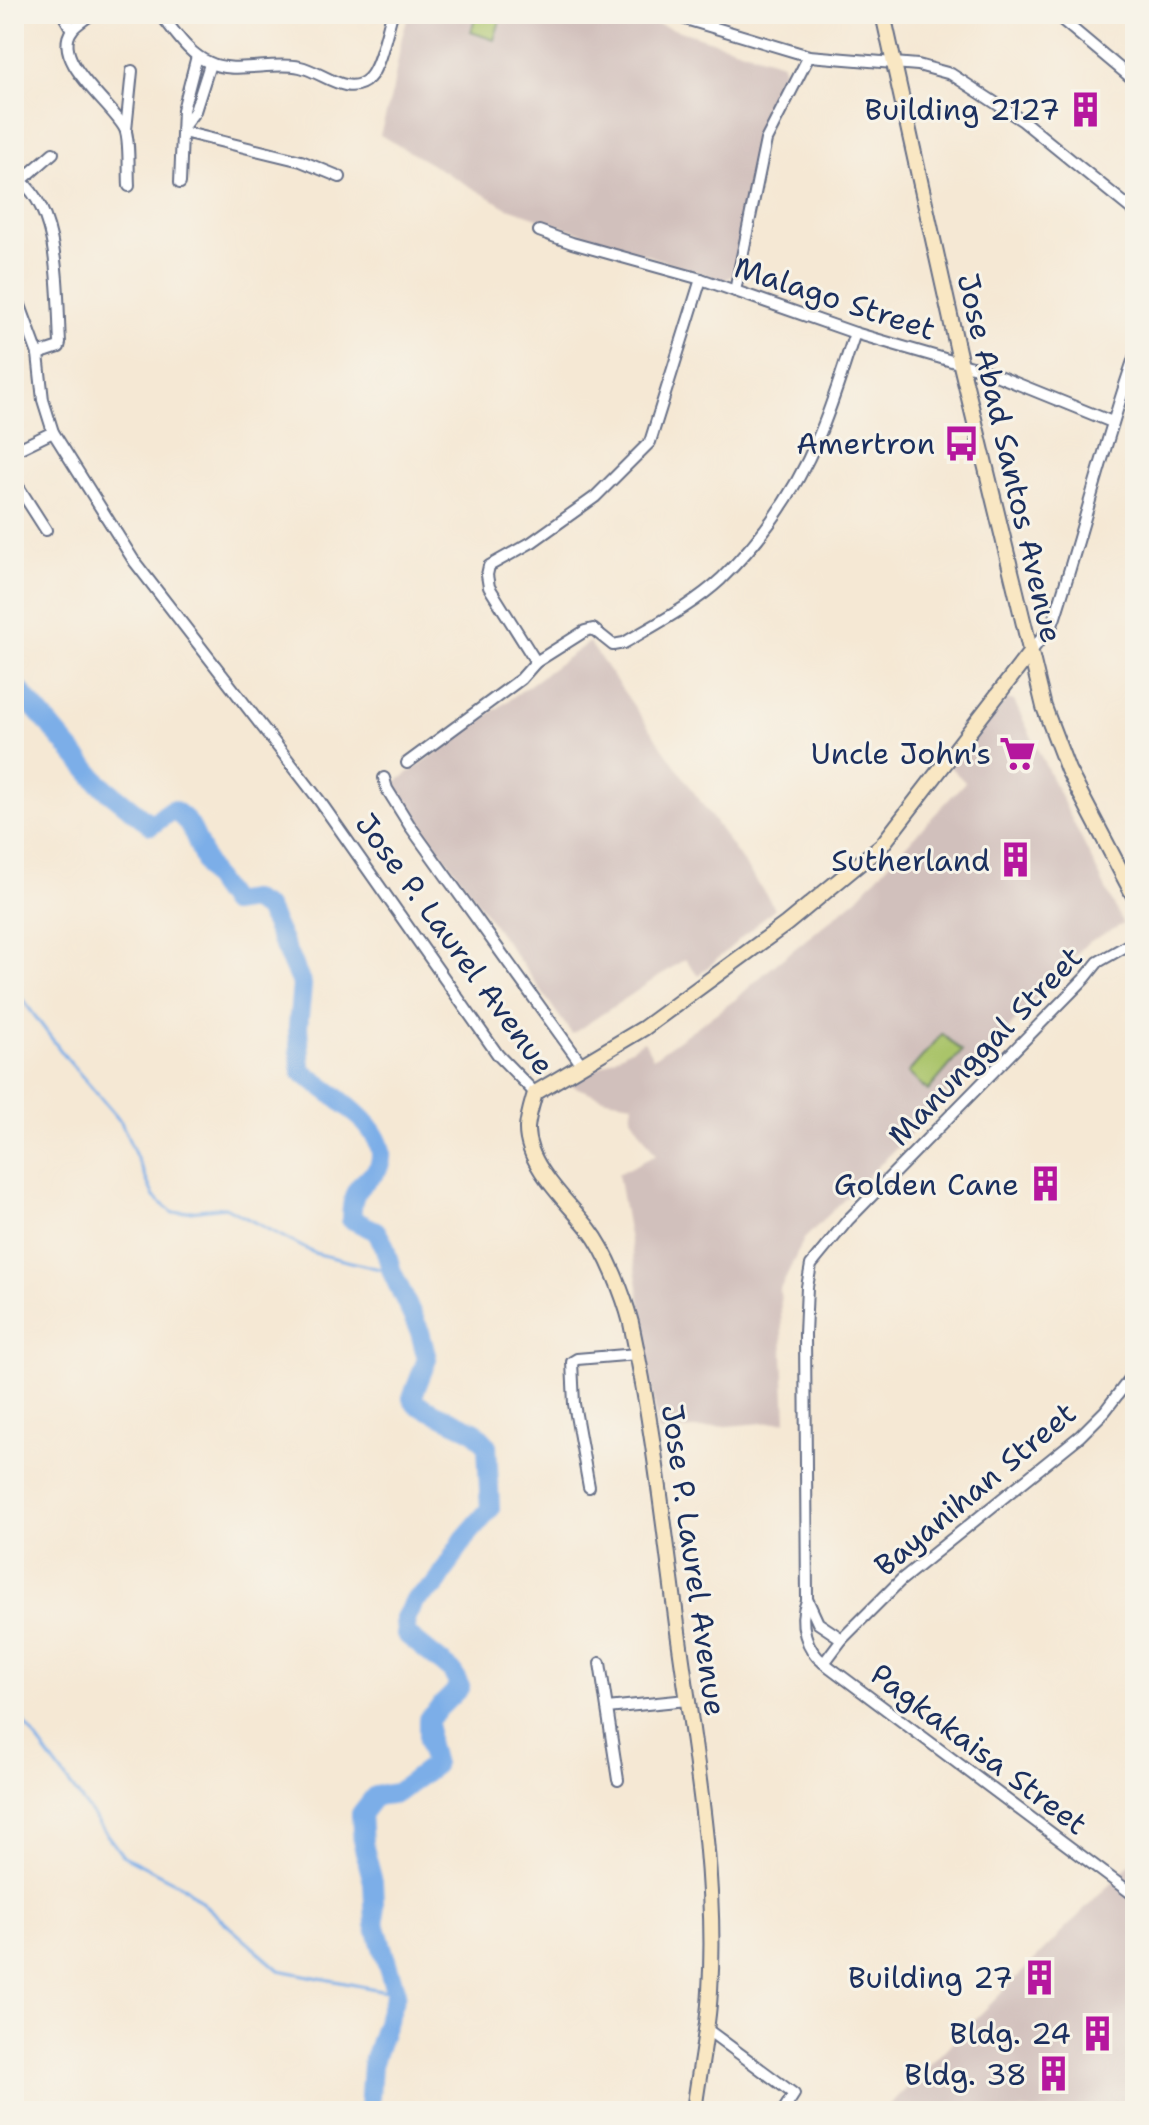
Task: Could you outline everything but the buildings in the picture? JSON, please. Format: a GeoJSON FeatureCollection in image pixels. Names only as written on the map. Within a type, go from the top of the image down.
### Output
{"type":"FeatureCollection","features":[{"type":"Feature","properties":{"kind":"street"},"geometry":{"type":"LineString","coordinates":[[63,14],[72,30]]}},
{"type":"Feature","properties":{"kind":"street"},"geometry":{"type":"LineString","coordinates":[[91,14],[72,30],[67,48],[70,58],[104,106],[126,130]]}},
{"type":"Feature","properties":{"kind":"street"},"geometry":{"type":"LineString","coordinates":[[160,14],[197,56],[210,64],[243,68],[269,64],[302,67],[344,86],[358,85],[369,79],[392,14]]}},
{"type":"Feature","properties":{"kind":"street","name":"Jose Abad Santos Avenue"},"geometry":{"type":"LineString","coordinates":[[883,14],[961,365],[1044,707],[1068,770],[1135,898]]}},
{"type":"Feature","properties":{"kind":"street"},"geometry":{"type":"LineString","coordinates":[[1055,14],[1135,81]]}},
{"type":"Feature","properties":{"kind":"street"},"geometry":{"type":"LineString","coordinates":[[674,15],[809,56],[894,64],[951,74],[1023,121],[1135,212]]}},
{"type":"Feature","properties":{"kind":"street"},"geometry":{"type":"LineString","coordinates":[[180,183],[183,110],[197,56]]}},
{"type":"Feature","properties":{"kind":"street"},"geometry":{"type":"LineString","coordinates":[[735,291],[766,140],[809,56]]}},
{"type":"Feature","properties":{"kind":"street"},"geometry":{"type":"LineString","coordinates":[[183,129],[195,111],[210,64]]}},
{"type":"Feature","properties":{"kind":"street"},"geometry":{"type":"LineString","coordinates":[[129,186],[126,130],[132,71]]}},
{"type":"Feature","properties":{"kind":"street"},"geometry":{"type":"LineString","coordinates":[[183,129],[277,154],[340,177]]}},
{"type":"Feature","properties":{"kind":"street"},"geometry":{"type":"LineString","coordinates":[[38,354],[59,347],[58,275],[51,237],[41,209],[18,178],[53,153]]}},
{"type":"Feature","properties":{"kind":"street","name":"Malago Street"},"geometry":{"type":"LineString","coordinates":[[539,231],[701,279],[855,333],[1003,378],[1112,422]]}},
{"type":"Feature","properties":{"kind":"street"},"geometry":{"type":"LineString","coordinates":[[536,662],[489,587],[489,566],[532,542],[595,497],[650,442],[701,279]]}},
{"type":"Feature","properties":{"kind":"street","name":"Jose P. Laurel Avenue"},"geometry":{"type":"LineString","coordinates":[[14,289],[38,354],[43,400],[53,432],[140,571],[319,800],[498,1055],[535,1093],[527,1127],[528,1144],[565,1202],[591,1231],[627,1308],[650,1421],[701,1807],[711,1917],[710,1993],[694,2111]]}},
{"type":"Feature","properties":{"kind":"street"},"geometry":{"type":"LineString","coordinates":[[407,763],[521,679],[536,662],[585,631],[593,629],[613,645],[624,643],[679,610],[720,580],[762,533],[795,484],[819,437],[855,333]]}},
{"type":"Feature","properties":{"kind":"street"},"geometry":{"type":"LineString","coordinates":[[535,1093],[619,1045],[693,994],[786,924],[882,845],[1052,625],[1135,355]]}},
{"type":"Feature","properties":{"kind":"street"},"geometry":{"type":"LineString","coordinates":[[14,451],[53,432]]}},
{"type":"Feature","properties":{"kind":"street"},"geometry":{"type":"LineString","coordinates":[[14,480],[46,530]]}},
{"type":"Feature","properties":{"kind":"street"},"geometry":{"type":"LineString","coordinates":[[384,778],[387,789],[410,826],[582,1065]]}},
{"type":"Feature","properties":{"kind":"street","name":"Manunggal Street"},"geometry":{"type":"LineString","coordinates":[[806,1636],[803,1616],[807,1599],[805,1334],[811,1265],[848,1220],[1098,962],[1135,941]]}},
{"type":"Feature","properties":{"kind":"street"},"geometry":{"type":"LineString","coordinates":[[589,1487],[574,1404],[572,1362],[637,1354]]}},
{"type":"Feature","properties":{"kind":"street","name":"Bayanihan Street"},"geometry":{"type":"LineString","coordinates":[[842,1639],[901,1580],[1080,1436],[1105,1411],[1135,1372]]}},
{"type":"Feature","properties":{"kind":"street","name":"Manunggal Street"},"geometry":{"type":"LineString","coordinates":[[807,1599],[818,1623]]}},
{"type":"Feature","properties":{"kind":"street"},"geometry":{"type":"LineString","coordinates":[[824,1663],[813,1652],[806,1636],[818,1623],[842,1639]]}},
{"type":"Feature","properties":{"kind":"street","name":"Pagkakaisa Street"},"geometry":{"type":"LineString","coordinates":[[842,1639],[824,1663],[1132,1894]]}},
{"type":"Feature","properties":{"kind":"street"},"geometry":{"type":"LineString","coordinates":[[600,1663],[618,1780]]}},
{"type":"Feature","properties":{"kind":"street"},"geometry":{"type":"LineString","coordinates":[[607,1708],[687,1700]]}},
{"type":"Feature","properties":{"kind":"street"},"geometry":{"type":"LineString","coordinates":[[705,2028],[794,2094],[783,2111]]}},
{"type":"Feature","properties":{"kind":"shaded area"},"geometry":{"type":"Polygon","coordinates":[[[409,14],[626,14],[782,63],[785,74],[783,85],[754,158],[733,275],[724,281],[508,208],[380,135],[409,14]]]}},
{"type":"Feature","properties":{"kind":"shaded area"},"geometry":{"type":"Polygon","coordinates":[[[589,642],[775,908],[698,976],[685,959],[572,1034],[393,784],[589,642]]]}},
{"type":"Feature","properties":{"kind":"shaded area"},"geometry":{"type":"Polygon","coordinates":[[[1007,699],[1014,701],[1123,924],[1087,943],[919,1126],[804,1239],[780,1289],[786,1421],[658,1432],[637,1280],[618,1174],[656,1155],[631,1117],[633,1103],[606,1099],[570,1085],[644,1041],[653,1058],[736,999],[857,898],[965,782],[949,766],[1007,699]]]}},
{"type":"Feature","properties":{"kind":"shaded area"},"geometry":{"type":"Polygon","coordinates":[[[1135,1859],[1135,2111],[884,2111],[1131,1863],[1135,1859]]]}},
{"type":"Feature","properties":{"kind":"green space"},"geometry":{"type":"Polygon","coordinates":[[[476,14],[502,14],[494,40],[471,32],[476,14]]]}},
{"type":"Feature","properties":{"kind":"green space"},"geometry":{"type":"Polygon","coordinates":[[[942,1034],[962,1051],[928,1091],[908,1073],[942,1034]]]}},
{"type":"Feature","properties":{"kind":"waterway"},"geometry":{"type":"LineString","coordinates":[[14,684],[100,784],[151,825],[172,810],[186,821],[209,870],[231,903],[251,900],[267,909],[302,985],[298,1027],[301,1071],[355,1112],[377,1139],[381,1152],[379,1166],[356,1192],[351,1219],[376,1231],[420,1332],[427,1359],[412,1398],[416,1404],[474,1431],[487,1445],[490,1509],[464,1539],[435,1586],[416,1599],[405,1618],[406,1634],[452,1671],[460,1687],[428,1719],[428,1741],[434,1765],[397,1793],[375,1796],[361,1814],[363,1844],[373,1882],[375,1924],[396,1993],[372,2065],[369,2111]]}},
{"type":"Feature","properties":{"kind":"waterway"},"geometry":{"type":"LineString","coordinates":[[14,988],[67,1059],[121,1122],[154,1197],[173,1213],[225,1207],[314,1253],[392,1272]]}},
{"type":"Feature","properties":{"kind":"waterway"},"geometry":{"type":"LineString","coordinates":[[14,1709],[122,1855],[184,1887],[279,1970],[396,1993]]}},
{"type":"Feature","properties":{"kind":"waterway"},"geometry":{"type":"LineString","coordinates":[[14,2099],[25,2111]]}},
{"type":"Feature","properties":{"kind":"place","name":"Building 2127"},"geometry":{"type":"Point","coordinates":[1086,109]}},
{"type":"Feature","properties":{"kind":"place","name":"Amertron"},"geometry":{"type":"Point","coordinates":[961,443]}},
{"type":"Feature","properties":{"kind":"place","name":"Uncle John's"},"geometry":{"type":"Point","coordinates":[1017,753]}},
{"type":"Feature","properties":{"kind":"place","name":"Sutherland"},"geometry":{"type":"Point","coordinates":[1016,860]}},
{"type":"Feature","properties":{"kind":"place","name":"Golden Cane"},"geometry":{"type":"Point","coordinates":[1045,1184]}},
{"type":"Feature","properties":{"kind":"place","name":"Building 27"},"geometry":{"type":"Point","coordinates":[1039,1977]}},
{"type":"Feature","properties":{"kind":"place","name":"Bldg. 24"},"geometry":{"type":"Point","coordinates":[1097,2033]}},
{"type":"Feature","properties":{"kind":"place","name":"Bldg. 38"},"geometry":{"type":"Point","coordinates":[1053,2074]}}]}
